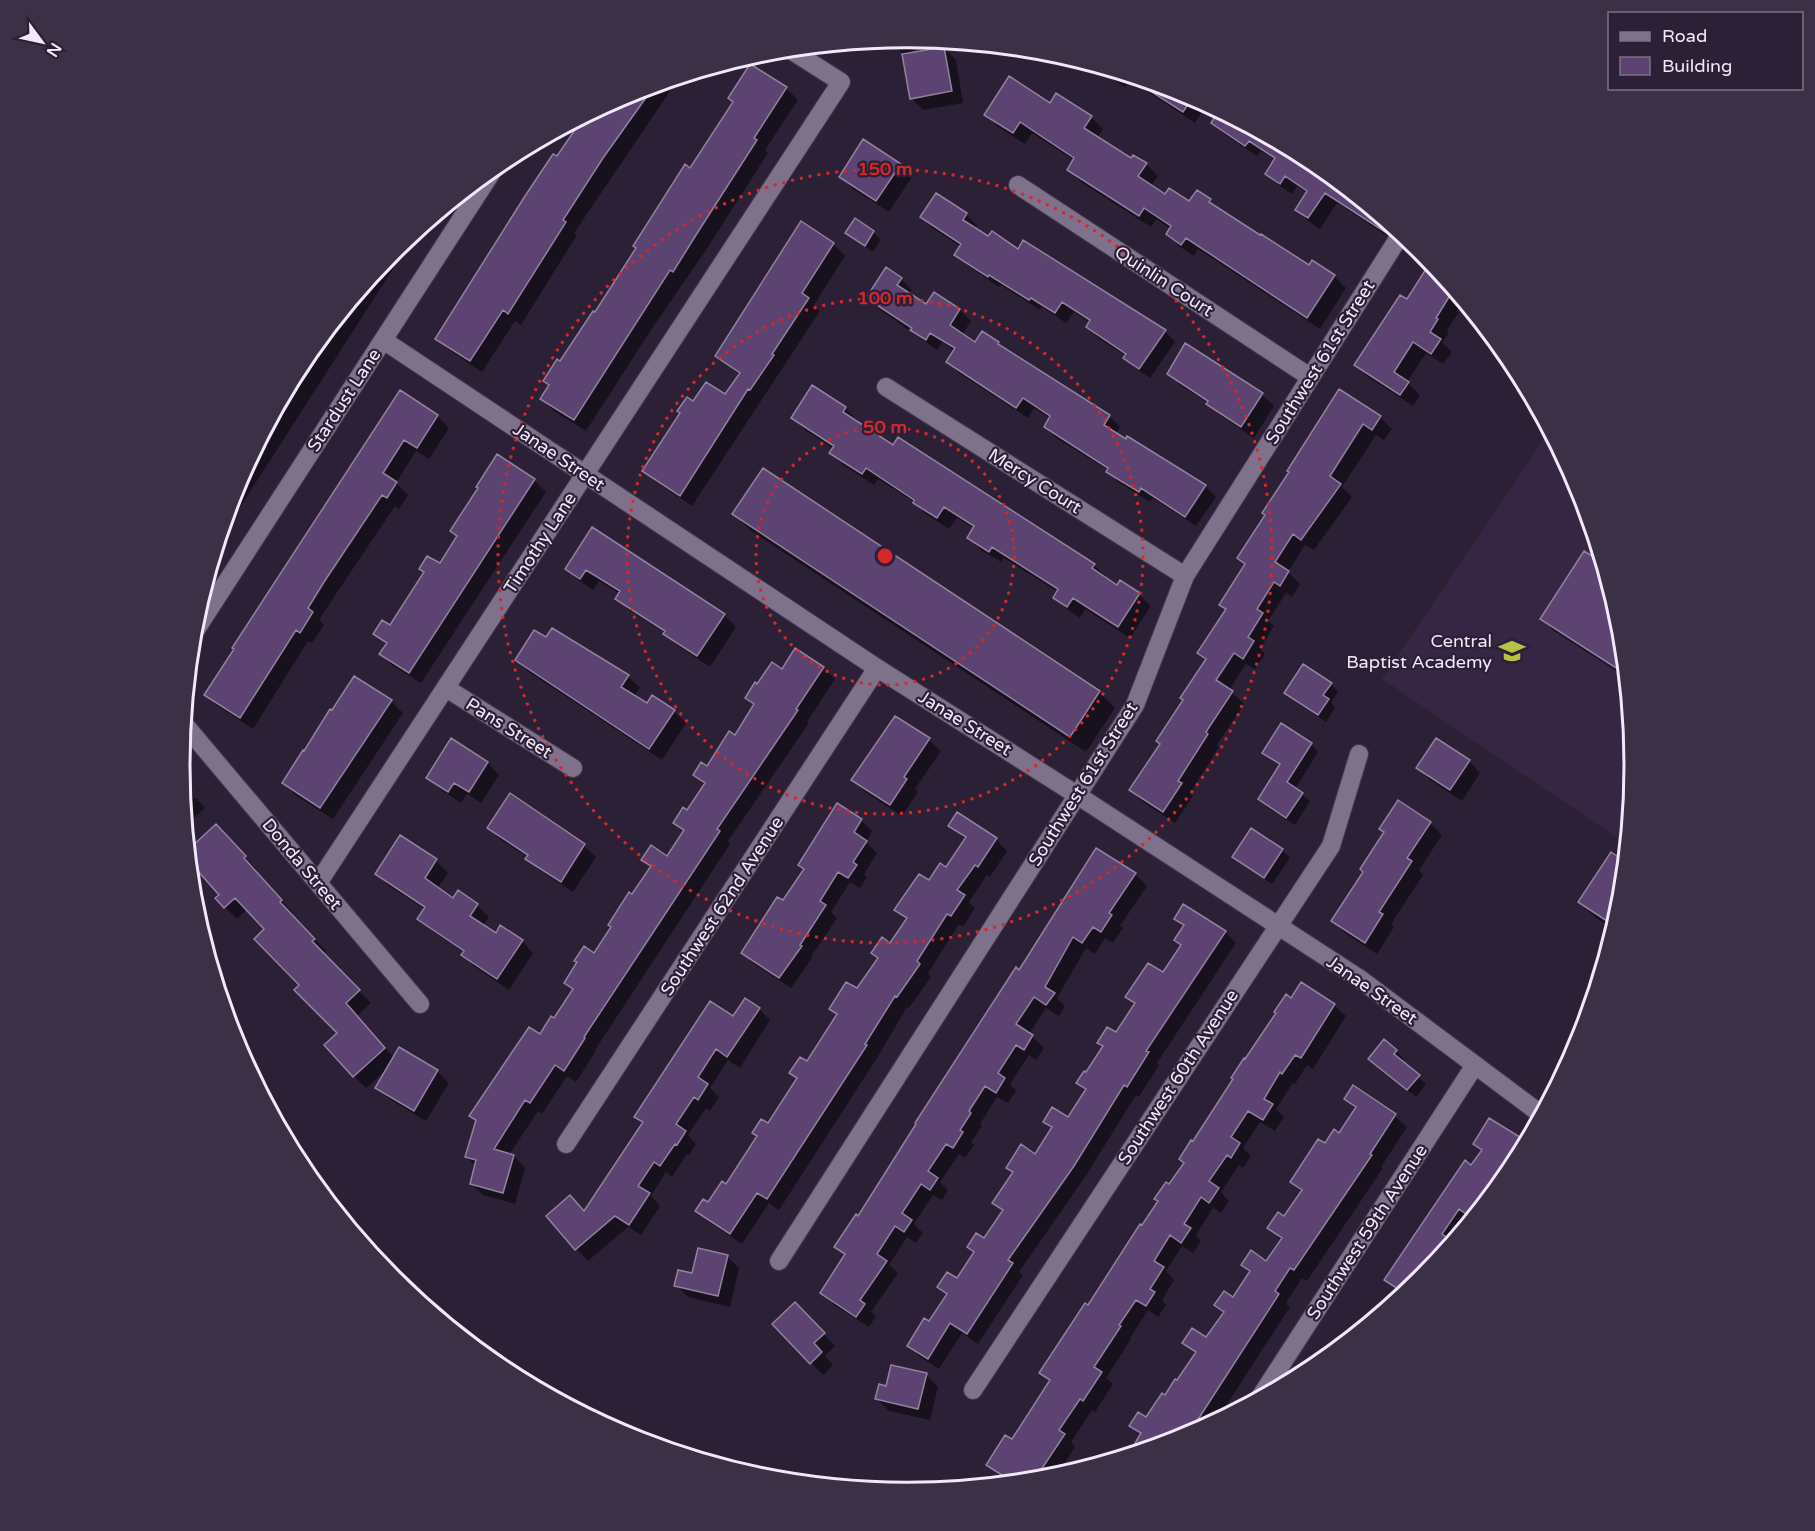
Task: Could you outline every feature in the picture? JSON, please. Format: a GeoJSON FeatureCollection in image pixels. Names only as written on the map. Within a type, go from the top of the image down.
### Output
{"type":"FeatureCollection","features":[{"type":"Feature","properties":{"kind":"street","name":"Timothy Lane"},"geometry":{"type":"LineString","coordinates":[[318,883],[841,82],[801,56]]}},
{"type":"Feature","properties":{"kind":"street","name":"Quinlin Court"},"geometry":{"type":"LineString","coordinates":[[1018,185],[1310,377]]}},
{"type":"Feature","properties":{"kind":"street","name":"Stardust Lane"},"geometry":{"type":"LineString","coordinates":[[207,610],[481,189]]}},
{"type":"Feature","properties":{"kind":"street","name":"Southwest 61st Street"},"geometry":{"type":"LineString","coordinates":[[778,1261],[1136,705],[1185,576],[1397,241]]}},
{"type":"Feature","properties":{"kind":"street","name":"Janae Street"},"geometry":{"type":"LineString","coordinates":[[383,340],[877,668],[1360,979],[1536,1111]]}},
{"type":"Feature","properties":{"kind":"street","name":"Mercy Court"},"geometry":{"type":"LineString","coordinates":[[886,387],[1185,576]]}},
{"type":"Feature","properties":{"kind":"street","name":"Southwest 62nd Avenue"},"geometry":{"type":"LineString","coordinates":[[566,1144],[877,668]]}},
{"type":"Feature","properties":{"kind":"street","name":"Pans Street"},"geometry":{"type":"LineString","coordinates":[[446,688],[573,768]]}},
{"type":"Feature","properties":{"kind":"street","name":"Donda Street"},"geometry":{"type":"LineString","coordinates":[[191,733],[420,1004]]}},
{"type":"Feature","properties":{"kind":"street","name":"Southwest 60th Avenue"},"geometry":{"type":"LineString","coordinates":[[973,1390],[1331,846],[1359,753]]}},
{"type":"Feature","properties":{"kind":"street","name":"Southwest 59th Avenue"},"geometry":{"type":"LineString","coordinates":[[1267,1386],[1475,1065]]}},
{"type":"Feature","properties":{"kind":"shaded area","name":"Central Baptist Academy"},"geometry":{"type":"Polygon","coordinates":[[[1545,437],[1587,535],[1601,580],[1611,626],[1619,672],[1623,719],[1625,766],[1621,840],[1382,679],[1545,437]]]}},
{"type":"Feature","properties":{"kind":"building"},"geometry":{"type":"Polygon","coordinates":[[[932,49],[944,50],[952,91],[910,99],[902,54],[932,49]]]}},
{"type":"Feature","properties":{"kind":"building"},"geometry":{"type":"Polygon","coordinates":[[[752,65],[787,87],[754,138],[757,140],[673,272],[670,270],[574,420],[540,399],[549,385],[543,381],[557,359],[560,361],[593,311],[595,312],[636,248],[633,246],[685,164],[690,168],[733,102],[728,98],[749,66],[752,65]]]}},
{"type":"Feature","properties":{"kind":"building"},"geometry":{"type":"Polygon","coordinates":[[[1009,76],[1050,103],[1056,93],[1092,116],[1084,128],[1131,158],[1133,155],[1147,163],[1138,176],[1165,194],[1169,188],[1189,201],[1197,190],[1211,199],[1209,202],[1260,235],[1309,265],[1312,260],[1335,275],[1307,318],[1186,238],[1181,245],[1166,234],[1171,226],[1144,208],[1139,216],[1067,170],[1074,158],[1020,122],[1013,133],[984,115],[1009,76]]]}},
{"type":"Feature","properties":{"kind":"building"},"geometry":{"type":"Polygon","coordinates":[[[1149,90],[1187,105],[1183,112],[1149,90]]]}},
{"type":"Feature","properties":{"kind":"building"},"geometry":{"type":"Polygon","coordinates":[[[646,98],[563,220],[566,222],[508,314],[503,310],[470,361],[435,339],[553,154],[557,156],[575,130],[646,98]]]}},
{"type":"Feature","properties":{"kind":"building"},"geometry":{"type":"Polygon","coordinates":[[[1214,117],[1266,144],[1344,196],[1386,231],[1325,193],[1308,218],[1295,210],[1307,191],[1285,176],[1280,184],[1265,174],[1275,158],[1249,141],[1245,146],[1211,123],[1214,117]]]}},
{"type":"Feature","properties":{"kind":"building"},"geometry":{"type":"Polygon","coordinates":[[[863,139],[901,164],[876,201],[839,177],[863,139]]]}},
{"type":"Feature","properties":{"kind":"building"},"geometry":{"type":"Polygon","coordinates":[[[936,193],[967,213],[963,220],[988,236],[992,231],[1018,249],[1023,240],[1166,330],[1139,369],[1123,358],[1126,354],[1086,327],[1090,320],[1062,302],[1055,313],[989,275],[988,277],[954,255],[961,244],[920,217],[936,193]]]}},
{"type":"Feature","properties":{"kind":"building"},"geometry":{"type":"Polygon","coordinates":[[[855,218],[874,231],[865,246],[845,233],[855,218]]]}},
{"type":"Feature","properties":{"kind":"building"},"geometry":{"type":"Polygon","coordinates":[[[801,221],[834,243],[802,293],[809,298],[680,496],[642,471],[680,413],[677,411],[687,397],[693,401],[706,382],[725,394],[740,373],[715,356],[801,221]]]}},
{"type":"Feature","properties":{"kind":"building"},"geometry":{"type":"Polygon","coordinates":[[[886,267],[902,278],[897,285],[926,304],[934,292],[960,309],[950,325],[975,342],[982,331],[999,342],[998,344],[1110,415],[1104,425],[1126,439],[1127,436],[1206,485],[1185,517],[1141,488],[1139,492],[1106,472],[1108,468],[1044,427],[1050,416],[1023,398],[1016,408],[946,362],[955,348],[930,333],[926,340],[910,330],[912,328],[866,298],[886,267]]]}},
{"type":"Feature","properties":{"kind":"building"},"geometry":{"type":"Polygon","coordinates":[[[1426,269],[1450,296],[1430,332],[1441,339],[1431,354],[1413,342],[1394,372],[1409,382],[1400,395],[1354,365],[1400,295],[1407,299],[1426,269]]]}},
{"type":"Feature","properties":{"kind":"building"},"geometry":{"type":"Polygon","coordinates":[[[1185,343],[1263,393],[1241,427],[1206,404],[1208,401],[1167,374],[1185,343]]]}},
{"type":"Feature","properties":{"kind":"building"},"geometry":{"type":"Polygon","coordinates":[[[812,385],[846,407],[843,412],[893,445],[898,437],[1095,564],[1092,568],[1117,585],[1120,580],[1140,593],[1118,627],[1073,598],[1067,607],[1053,598],[1058,589],[992,547],[989,552],[967,538],[974,526],[944,507],[937,518],[866,468],[862,474],[829,453],[834,446],[791,418],[812,385]]]}},
{"type":"Feature","properties":{"kind":"building"},"geometry":{"type":"Polygon","coordinates":[[[1339,389],[1381,416],[1372,430],[1363,424],[1330,476],[1341,484],[1301,540],[1293,534],[1275,562],[1289,571],[1280,586],[1274,582],[1257,609],[1263,613],[1248,637],[1254,641],[1243,659],[1234,653],[1216,680],[1233,691],[1206,732],[1208,734],[1178,781],[1182,783],[1163,812],[1129,790],[1160,744],[1156,741],[1183,700],[1180,698],[1206,659],[1197,653],[1226,609],[1219,605],[1245,564],[1237,558],[1265,515],[1262,513],[1289,472],[1287,471],[1339,389]]]}},
{"type":"Feature","properties":{"kind":"building"},"geometry":{"type":"Polygon","coordinates":[[[400,390],[438,415],[417,448],[404,440],[383,473],[397,482],[387,498],[382,495],[324,582],[308,608],[313,612],[300,633],[296,630],[240,718],[204,695],[234,649],[232,648],[400,390]]]}},
{"type":"Feature","properties":{"kind":"building"},"geometry":{"type":"Polygon","coordinates":[[[497,454],[535,479],[409,673],[379,654],[387,643],[373,634],[382,620],[390,625],[424,572],[419,569],[427,556],[440,563],[457,536],[450,531],[497,454]]]}},
{"type":"Feature","properties":{"kind":"building"},"geometry":{"type":"Polygon","coordinates":[[[763,468],[1100,691],[1070,737],[732,514],[763,468]]]}},
{"type":"Feature","properties":{"kind":"building"},"geometry":{"type":"Polygon","coordinates":[[[592,527],[725,614],[697,656],[663,634],[665,631],[615,599],[620,591],[586,570],[580,579],[565,569],[592,527]]]}},
{"type":"Feature","properties":{"kind":"building"},"geometry":{"type":"Polygon","coordinates":[[[1584,551],[1594,557],[1601,580],[1619,670],[1540,619],[1584,551]]]}},
{"type":"Feature","properties":{"kind":"building"},"geometry":{"type":"Polygon","coordinates":[[[552,628],[629,675],[621,687],[647,703],[652,695],[675,710],[649,749],[515,660],[534,630],[546,637],[552,628]]]}},
{"type":"Feature","properties":{"kind":"building"},"geometry":{"type":"Polygon","coordinates":[[[795,648],[824,667],[796,709],[798,710],[717,829],[720,831],[564,1071],[555,1065],[530,1103],[525,1100],[494,1149],[514,1155],[503,1193],[470,1184],[476,1160],[465,1157],[476,1120],[469,1116],[529,1027],[540,1034],[551,1016],[554,1018],[573,989],[564,983],[577,962],[574,961],[584,946],[594,953],[611,927],[608,925],[629,892],[632,894],[651,866],[641,860],[651,845],[667,856],[684,830],[673,823],[683,807],[687,810],[705,783],[693,775],[701,762],[707,766],[729,731],[735,735],[754,704],[745,698],[755,682],[757,684],[772,662],[782,669],[795,648]]]}},
{"type":"Feature","properties":{"kind":"building"},"geometry":{"type":"Polygon","coordinates":[[[1303,664],[1332,683],[1323,695],[1329,699],[1318,715],[1284,693],[1303,664]]]}},
{"type":"Feature","properties":{"kind":"building"},"geometry":{"type":"Polygon","coordinates":[[[354,676],[392,700],[320,808],[282,783],[354,676]]]}},
{"type":"Feature","properties":{"kind":"building"},"geometry":{"type":"Polygon","coordinates":[[[895,716],[930,738],[904,777],[907,779],[890,805],[851,780],[895,716]]]}},
{"type":"Feature","properties":{"kind":"building"},"geometry":{"type":"Polygon","coordinates":[[[1281,723],[1312,743],[1287,782],[1303,793],[1286,818],[1258,799],[1280,764],[1262,753],[1281,723]]]}},
{"type":"Feature","properties":{"kind":"building"},"geometry":{"type":"Polygon","coordinates":[[[451,738],[488,762],[469,792],[454,783],[448,792],[426,778],[451,738]]]}},
{"type":"Feature","properties":{"kind":"building"},"geometry":{"type":"Polygon","coordinates":[[[1436,738],[1470,760],[1450,790],[1416,768],[1436,738]]]}},
{"type":"Feature","properties":{"kind":"building"},"geometry":{"type":"Polygon","coordinates":[[[510,793],[585,844],[561,882],[525,859],[528,855],[487,828],[510,793]]]}},
{"type":"Feature","properties":{"kind":"building"},"geometry":{"type":"Polygon","coordinates":[[[1398,800],[1431,822],[1407,858],[1412,861],[1379,912],[1383,914],[1365,943],[1331,921],[1363,872],[1360,869],[1384,832],[1379,829],[1398,800]]]}},
{"type":"Feature","properties":{"kind":"building"},"geometry":{"type":"Polygon","coordinates":[[[837,803],[862,819],[854,832],[867,841],[853,862],[857,865],[848,878],[838,872],[820,901],[826,905],[800,945],[802,946],[779,978],[741,953],[777,897],[783,900],[804,869],[798,865],[837,803]]]}},
{"type":"Feature","properties":{"kind":"building"},"geometry":{"type":"Polygon","coordinates":[[[957,812],[997,838],[978,867],[975,865],[957,890],[965,895],[951,916],[947,914],[917,961],[920,964],[897,997],[895,996],[865,1044],[867,1045],[767,1199],[757,1193],[730,1234],[695,1211],[703,1199],[708,1202],[722,1181],[726,1184],[757,1136],[752,1133],[761,1119],[768,1123],[797,1078],[789,1073],[800,1057],[807,1061],[837,1014],[829,1009],[846,982],[857,988],[878,958],[871,953],[882,937],[890,943],[907,918],[894,910],[919,874],[929,880],[940,863],[946,867],[966,837],[948,826],[957,812]]]}},
{"type":"Feature","properties":{"kind":"building"},"geometry":{"type":"Polygon","coordinates":[[[216,824],[246,856],[244,858],[282,900],[280,902],[315,939],[312,941],[360,990],[346,1003],[385,1048],[353,1077],[324,1045],[337,1033],[294,990],[299,985],[254,939],[264,929],[235,898],[224,908],[215,898],[219,895],[198,871],[195,844],[216,824]]]}},
{"type":"Feature","properties":{"kind":"building"},"geometry":{"type":"Polygon","coordinates":[[[1251,828],[1283,849],[1264,878],[1232,857],[1251,828]]]}},
{"type":"Feature","properties":{"kind":"building"},"geometry":{"type":"Polygon","coordinates":[[[400,835],[437,859],[425,878],[453,898],[458,890],[478,904],[470,916],[496,933],[500,925],[523,940],[497,979],[461,955],[464,951],[417,919],[425,907],[375,874],[400,835]]]}},
{"type":"Feature","properties":{"kind":"building"},"geometry":{"type":"Polygon","coordinates":[[[1096,848],[1136,873],[1109,913],[1112,915],[1101,932],[1093,927],[1082,943],[1073,937],[1045,987],[1055,993],[1046,1005],[1034,997],[1016,1024],[1033,1035],[1024,1050],[1016,1045],[998,1073],[1005,1078],[996,1093],[985,1086],[969,1111],[971,1113],[960,1130],[963,1132],[953,1148],[946,1144],[928,1171],[938,1178],[930,1190],[921,1184],[902,1213],[912,1220],[904,1232],[895,1226],[877,1254],[887,1261],[860,1300],[865,1304],[856,1317],[820,1293],[845,1254],[834,1247],[856,1214],[858,1216],[915,1123],[1016,967],[1019,970],[1096,848]]]}},
{"type":"Feature","properties":{"kind":"building"},"geometry":{"type":"Polygon","coordinates":[[[1611,852],[1619,857],[1607,921],[1578,902],[1611,852]]]}},
{"type":"Feature","properties":{"kind":"building"},"geometry":{"type":"Polygon","coordinates":[[[1183,904],[1226,931],[1146,1051],[1149,1052],[1127,1087],[1124,1085],[1074,1166],[1008,1260],[1013,1263],[967,1334],[950,1323],[928,1359],[907,1346],[924,1318],[929,1321],[947,1294],[937,1287],[947,1272],[957,1278],[974,1252],[967,1247],[976,1233],[984,1238],[1003,1210],[992,1203],[1013,1172],[1006,1168],[1021,1144],[1035,1154],[1052,1127],[1043,1122],[1052,1107],[1068,1117],[1086,1089],[1076,1083],[1103,1046],[1097,1043],[1107,1027],[1116,1032],[1135,1003],[1125,997],[1148,963],[1163,972],[1181,945],[1174,940],[1184,925],[1174,919],[1183,904]]]}},
{"type":"Feature","properties":{"kind":"building"},"geometry":{"type":"Polygon","coordinates":[[[1301,982],[1335,1004],[1301,1058],[1295,1055],[1282,1074],[1280,1072],[1264,1099],[1273,1104],[1263,1120],[1248,1111],[1231,1137],[1240,1143],[1231,1158],[1227,1155],[1209,1181],[1219,1188],[1209,1203],[1201,1197],[1184,1224],[1191,1228],[1181,1243],[1170,1235],[1154,1261],[1164,1267],[1150,1289],[1155,1292],[1146,1306],[1136,1300],[1119,1325],[1121,1326],[1094,1367],[1102,1372],[1083,1401],[1080,1399],[1059,1430],[1065,1434],[1041,1470],[1004,1476],[986,1465],[1005,1435],[1012,1439],[1050,1380],[1039,1373],[1085,1303],[1088,1305],[1140,1224],[1142,1225],[1158,1201],[1154,1199],[1166,1182],[1169,1184],[1184,1163],[1179,1159],[1191,1140],[1193,1141],[1286,994],[1291,998],[1301,982]]]}},
{"type":"Feature","properties":{"kind":"building"},"geometry":{"type":"Polygon","coordinates":[[[745,998],[760,1008],[727,1057],[716,1049],[698,1077],[708,1084],[698,1100],[694,1097],[676,1124],[686,1131],[677,1145],[675,1144],[660,1166],[654,1162],[638,1186],[650,1193],[629,1225],[615,1216],[575,1250],[546,1216],[570,1195],[584,1211],[643,1122],[634,1117],[710,1001],[733,1016],[745,998]]]}},
{"type":"Feature","properties":{"kind":"building"},"geometry":{"type":"Polygon","coordinates":[[[1384,1039],[1397,1050],[1394,1054],[1420,1075],[1407,1090],[1368,1059],[1384,1039]]]}},
{"type":"Feature","properties":{"kind":"building"},"geometry":{"type":"Polygon","coordinates":[[[399,1047],[438,1070],[414,1111],[375,1088],[399,1047]]]}},
{"type":"Feature","properties":{"kind":"building"},"geometry":{"type":"Polygon","coordinates":[[[1353,1085],[1396,1114],[1370,1154],[1372,1155],[1294,1270],[1290,1268],[1275,1291],[1279,1294],[1197,1422],[1135,1446],[1141,1433],[1129,1426],[1138,1412],[1146,1417],[1162,1393],[1165,1395],[1175,1379],[1177,1380],[1196,1352],[1182,1343],[1192,1328],[1206,1337],[1224,1312],[1214,1305],[1224,1291],[1233,1297],[1250,1271],[1241,1265],[1251,1250],[1266,1261],[1282,1238],[1267,1228],[1278,1212],[1284,1216],[1302,1190],[1290,1182],[1318,1139],[1325,1143],[1334,1129],[1339,1133],[1356,1107],[1344,1099],[1353,1085]]]}},
{"type":"Feature","properties":{"kind":"building"},"geometry":{"type":"Polygon","coordinates":[[[1489,1118],[1521,1137],[1477,1202],[1467,1215],[1459,1209],[1442,1234],[1448,1238],[1398,1289],[1384,1280],[1465,1160],[1471,1165],[1482,1150],[1473,1144],[1489,1118]]]}},
{"type":"Feature","properties":{"kind":"building"},"geometry":{"type":"Polygon","coordinates":[[[698,1248],[728,1255],[718,1296],[674,1286],[678,1270],[692,1273],[698,1248]]]}},
{"type":"Feature","properties":{"kind":"building"},"geometry":{"type":"Polygon","coordinates":[[[795,1302],[825,1333],[814,1343],[822,1352],[810,1364],[772,1324],[795,1302]]]}},
{"type":"Feature","properties":{"kind":"building"},"geometry":{"type":"Polygon","coordinates":[[[891,1365],[927,1373],[918,1409],[875,1399],[879,1384],[886,1386],[891,1365]]]}},
{"type":"Feature","properties":{"kind":"place","name":"Central Baptist Academy"},"geometry":{"type":"Point","coordinates":[1512,651]}}]}
